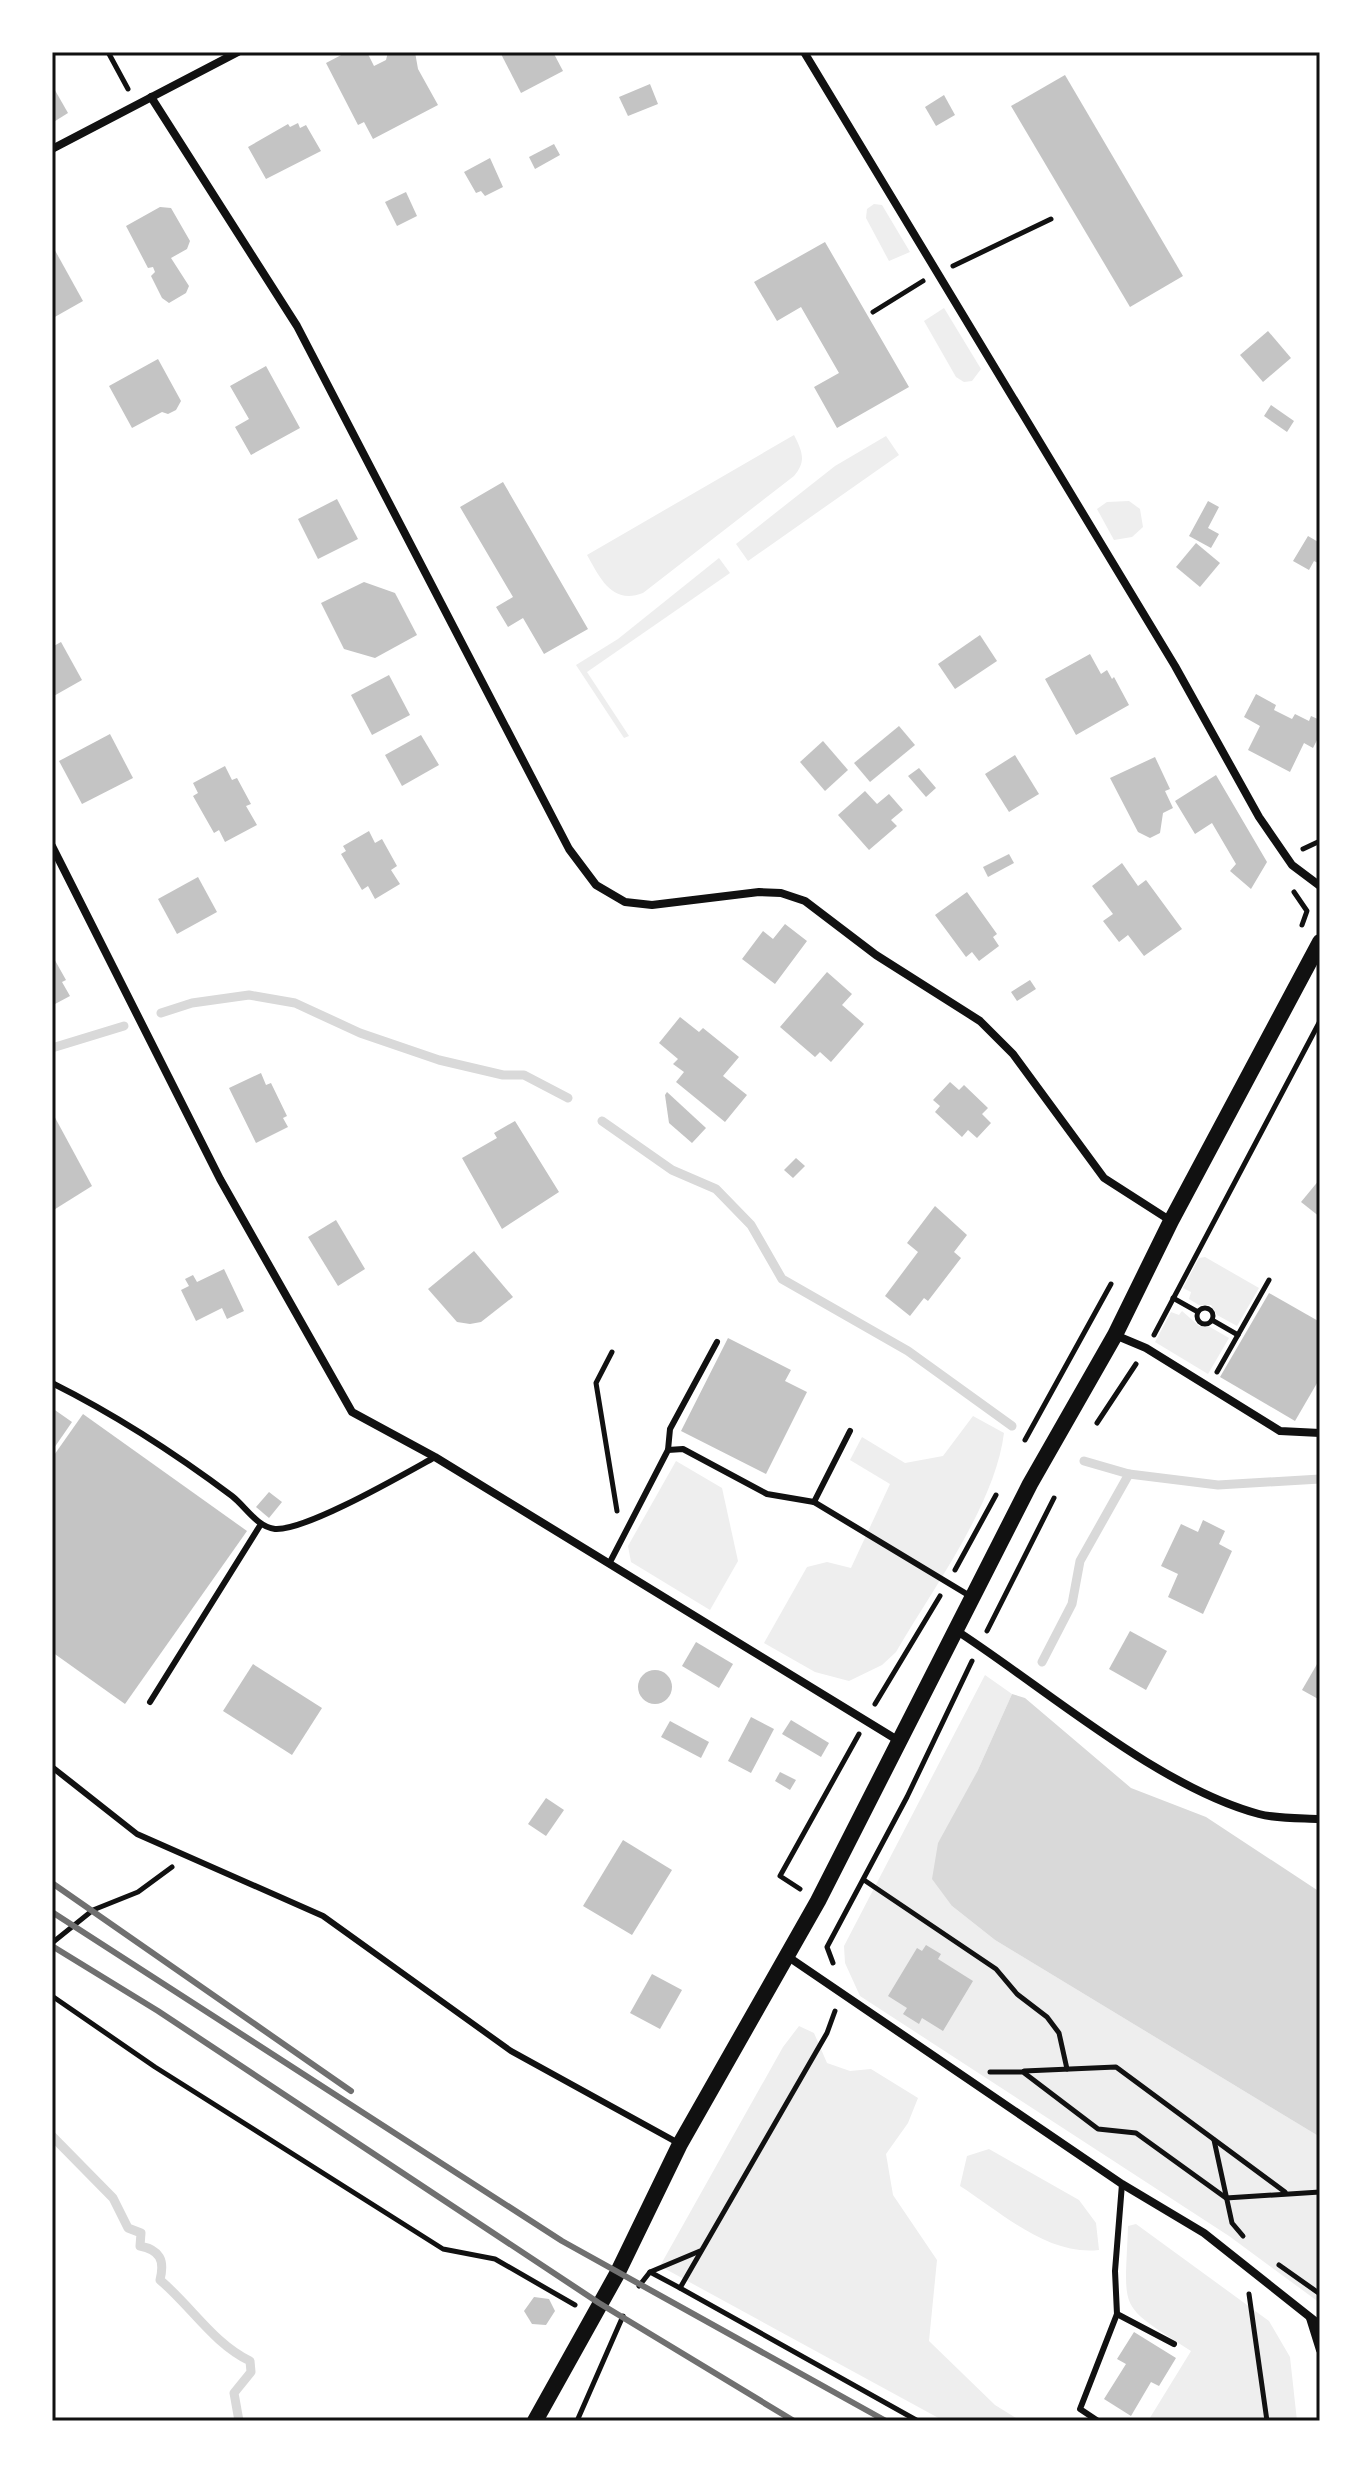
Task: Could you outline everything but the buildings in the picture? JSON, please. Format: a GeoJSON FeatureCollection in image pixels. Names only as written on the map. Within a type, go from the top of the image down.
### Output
{"type":"FeatureCollection","features":[{"type":"Feature","properties":{"kind":"main road"},"geometry":{"type":"LineString","coordinates":[[535,2421],[680,2144],[786,1956],[957,1631],[1030,1484],[1115,1335],[1171,1221],[1320,942]]}},
{"type":"Feature","properties":{"kind":"street"},"geometry":{"type":"LineString","coordinates":[[52,149],[238,52]]}},
{"type":"Feature","properties":{"kind":"street"},"geometry":{"type":"LineString","coordinates":[[804,52],[1175,666],[1259,817],[1292,865],[1320,886]]}},
{"type":"Feature","properties":{"kind":"street"},"geometry":{"type":"LineString","coordinates":[[151,97],[297,326],[569,849],[596,885],[625,902],[652,905],[759,892],[781,893],[805,901],[876,955],[980,1021],[1013,1054],[1104,1178],[1171,1221]]}},
{"type":"Feature","properties":{"kind":"street"},"geometry":{"type":"LineString","coordinates":[[52,846],[220,1179],[352,1412],[435,1457],[899,1742]]}},
{"type":"Feature","properties":{"kind":"street"},"geometry":{"type":"LineString","coordinates":[[1115,1335],[1146,1348],[1280,1431],[1320,1433]]}},
{"type":"Feature","properties":{"kind":"street"},"geometry":{"type":"LineString","coordinates":[[957,1631],[1136,1755],[1200,1790],[1260,1815],[1320,1819]]}},
{"type":"Feature","properties":{"kind":"street"},"geometry":{"type":"LineString","coordinates":[[786,1956],[1122,2184],[1204,2233],[1320,2325]]}},
{"type":"Feature","properties":{"kind":"street"},"geometry":{"type":"LineString","coordinates":[[1310,2317],[1320,2350]]}},
{"type":"Feature","properties":{"kind":"lane"},"geometry":{"type":"LineString","coordinates":[[609,1564],[668,1450],[670,1429],[717,1342]]}},
{"type":"Feature","properties":{"kind":"lane"},"geometry":{"type":"LineString","coordinates":[[52,1383],[95,1405],[234,1497],[261,1524],[276,1529],[336,1510],[435,1457]]}},
{"type":"Feature","properties":{"kind":"lane"},"geometry":{"type":"LineString","coordinates":[[814,1502],[850,1431]]}},
{"type":"Feature","properties":{"kind":"lane"},"geometry":{"type":"LineString","coordinates":[[668,1450],[683,1449],[767,1494],[814,1502],[973,1598]]}},
{"type":"Feature","properties":{"kind":"lane"},"geometry":{"type":"LineString","coordinates":[[150,1702],[261,1524]]}},
{"type":"Feature","properties":{"kind":"lane"},"geometry":{"type":"LineString","coordinates":[[52,1767],[137,1834],[189,1854],[238,1881],[323,1916],[511,2051],[680,2144]]}},
{"type":"Feature","properties":{"kind":"lane"},"geometry":{"type":"LineString","coordinates":[[1098,2421],[1080,2409],[1117,2314],[1115,2271],[1122,2184]]}},
{"type":"Feature","properties":{"kind":"lane"},"geometry":{"type":"LineString","coordinates":[[1117,2314],[1174,2344]]}},
{"type":"Feature","properties":{"kind":"path"},"geometry":{"type":"LineString","coordinates":[[108,52],[136,104]]}},
{"type":"Feature","properties":{"kind":"path"},"geometry":{"type":"LineString","coordinates":[[873,312],[936,271],[1051,219]]}},
{"type":"Feature","properties":{"kind":"path"},"geometry":{"type":"LineString","coordinates":[[1097,1423],[1146,1348],[1320,1021]]}},
{"type":"Feature","properties":{"kind":"path"},"geometry":{"type":"LineString","coordinates":[[1020,1450],[1116,1276]]}},
{"type":"Feature","properties":{"kind":"path"},"geometry":{"type":"LineString","coordinates":[[1215,1375],[1269,1280]]}},
{"type":"Feature","properties":{"kind":"path"},"geometry":{"type":"LineString","coordinates":[[1173,1298],[1198,1312],[1209,1309],[1212,1320],[1238,1335]]}},
{"type":"Feature","properties":{"kind":"path"},"geometry":{"type":"LineString","coordinates":[[1198,1312],[1201,1323],[1212,1320]]}},
{"type":"Feature","properties":{"kind":"path"},"geometry":{"type":"LineString","coordinates":[[612,1352],[596,1383],[617,1513]]}},
{"type":"Feature","properties":{"kind":"path"},"geometry":{"type":"LineString","coordinates":[[947,1584],[998,1490]]}},
{"type":"Feature","properties":{"kind":"path"},"geometry":{"type":"LineString","coordinates":[[680,2288],[827,2033],[842,1993],[827,1947],[864,1880],[1054,1498]]}},
{"type":"Feature","properties":{"kind":"path"},"geometry":{"type":"LineString","coordinates":[[871,1711],[932,1610]]}},
{"type":"Feature","properties":{"kind":"path"},"geometry":{"type":"LineString","coordinates":[[803,1891],[780,1876],[849,1750]]}},
{"type":"Feature","properties":{"kind":"path"},"geometry":{"type":"LineString","coordinates":[[52,1943],[93,1910],[138,1892],[189,1854]]}},
{"type":"Feature","properties":{"kind":"path"},"geometry":{"type":"LineString","coordinates":[[864,1880],[996,1969],[1017,1994],[1047,2017],[1059,2033],[1067,2069]]}},
{"type":"Feature","properties":{"kind":"path"},"geometry":{"type":"LineString","coordinates":[[52,1996],[155,2067],[443,2249],[495,2259],[592,2316]]}},
{"type":"Feature","properties":{"kind":"path"},"geometry":{"type":"LineString","coordinates":[[978,2072],[1116,2067],[1286,2192]]}},
{"type":"Feature","properties":{"kind":"path"},"geometry":{"type":"LineString","coordinates":[[1023,2072],[1098,2129],[1136,2133],[1226,2198],[1320,2192]]}},
{"type":"Feature","properties":{"kind":"path"},"geometry":{"type":"LineString","coordinates":[[1214,2139],[1232,2223],[1246,2241],[1246,2267],[1267,2421]]}},
{"type":"Feature","properties":{"kind":"path"},"geometry":{"type":"LineString","coordinates":[[643,2280],[650,2272],[701,2250]]}},
{"type":"Feature","properties":{"kind":"path"},"geometry":{"type":"LineString","coordinates":[[1271,2259],[1320,2294]]}},
{"type":"Feature","properties":{"kind":"path"},"geometry":{"type":"LineString","coordinates":[[650,2272],[918,2421]]}},
{"type":"Feature","properties":{"kind":"path"},"geometry":{"type":"LineString","coordinates":[[577,2421],[625,2312]]}},
{"type":"Feature","properties":{"kind":"shaded area"},"geometry":{"type":"Polygon","coordinates":[[[874,204],[882,205],[910,252],[889,261],[866,218],[867,209],[874,204]]]}},
{"type":"Feature","properties":{"kind":"shaded area"},"geometry":{"type":"Polygon","coordinates":[[[944,308],[981,369],[972,381],[964,382],[956,377],[924,321],[944,308]]]}},
{"type":"Feature","properties":{"kind":"shaded area"},"geometry":{"type":"Polygon","coordinates":[[[794,435],[802,456],[801,466],[794,476],[643,593],[623,595],[602,580],[587,555],[794,435]]]}},
{"type":"Feature","properties":{"kind":"shaded area"},"geometry":{"type":"Polygon","coordinates":[[[886,436],[899,455],[748,561],[736,544],[835,466],[886,436]]]}},
{"type":"Feature","properties":{"kind":"shaded area"},"geometry":{"type":"Polygon","coordinates":[[[1129,501],[1140,509],[1143,527],[1132,537],[1114,540],[1097,509],[1107,502],[1129,501]]]}},
{"type":"Feature","properties":{"kind":"shaded area"},"geometry":{"type":"Polygon","coordinates":[[[719,558],[730,573],[587,672],[629,736],[624,738],[576,665],[618,639],[719,558]]]}},
{"type":"Feature","properties":{"kind":"shaded area"},"geometry":{"type":"Polygon","coordinates":[[[1205,1257],[1259,1288],[1237,1326],[1217,1315],[1211,1305],[1199,1305],[1189,1299],[1191,1292],[1183,1288],[1199,1258],[1205,1257]]]}},
{"type":"Feature","properties":{"kind":"shaded area"},"geometry":{"type":"Polygon","coordinates":[[[1182,1311],[1199,1326],[1210,1327],[1229,1338],[1208,1374],[1155,1342],[1171,1312],[1179,1315],[1182,1311]]]}},
{"type":"Feature","properties":{"kind":"shaded area"},"geometry":{"type":"Polygon","coordinates":[[[973,1416],[1004,1433],[989,1489],[960,1546],[896,1652],[882,1665],[849,1681],[815,1672],[764,1643],[807,1567],[827,1562],[851,1568],[890,1484],[850,1460],[862,1437],[905,1463],[943,1456],[973,1416]]]}},
{"type":"Feature","properties":{"kind":"shaded area"},"geometry":{"type":"Polygon","coordinates":[[[676,1461],[722,1488],[738,1561],[710,1610],[631,1562],[628,1546],[676,1461]]]}},
{"type":"Feature","properties":{"kind":"shaded area"},"geometry":{"type":"Polygon","coordinates":[[[985,1675],[1012,1694],[977,1772],[952,1906],[995,1940],[1320,2137],[1320,2303],[1229,2236],[860,1996],[845,1963],[844,1946],[985,1675]]]}},
{"type":"Feature","properties":{"kind":"shaded area"},"geometry":{"type":"Polygon","coordinates":[[[1012,1694],[1025,1698],[1131,1788],[1206,1817],[1320,1892],[1320,2137],[995,1940],[952,1906],[932,1879],[938,1843],[977,1772],[1012,1694]]]}},
{"type":"Feature","properties":{"kind":"shaded area"},"geometry":{"type":"Polygon","coordinates":[[[799,2026],[814,2033],[827,2063],[850,2071],[871,2069],[918,2098],[908,2123],[886,2154],[893,2195],[937,2260],[929,2341],[995,2405],[1021,2421],[944,2421],[660,2266],[783,2047],[799,2026]]]}},
{"type":"Feature","properties":{"kind":"shaded area"},"geometry":{"type":"Polygon","coordinates":[[[989,2149],[1079,2200],[1096,2223],[1099,2250],[1080,2250],[1044,2240],[960,2186],[967,2156],[989,2149]]]}},
{"type":"Feature","properties":{"kind":"shaded area"},"geometry":{"type":"Polygon","coordinates":[[[1136,2224],[1269,2321],[1290,2357],[1297,2421],[1148,2421],[1191,2351],[1149,2323],[1130,2303],[1126,2275],[1128,2226],[1136,2224]]]}},
{"type":"Feature","properties":{"kind":"waterway"},"geometry":{"type":"LineString","coordinates":[[161,1013],[192,1003],[249,995],[295,1003],[360,1033],[439,1060],[503,1075],[524,1075],[568,1098]]}},
{"type":"Feature","properties":{"kind":"waterway"},"geometry":{"type":"LineString","coordinates":[[52,1048],[124,1026]]}},
{"type":"Feature","properties":{"kind":"waterway"},"geometry":{"type":"LineString","coordinates":[[602,1121],[672,1170],[716,1189],[751,1225],[782,1279],[908,1351],[1012,1426]]}},
{"type":"Feature","properties":{"kind":"waterway"},"geometry":{"type":"LineString","coordinates":[[1084,1461],[1129,1474],[1218,1485],[1320,1479]]}},
{"type":"Feature","properties":{"kind":"waterway"},"geometry":{"type":"LineString","coordinates":[[1042,1662],[1072,1604],[1080,1561],[1129,1474]]}},
{"type":"Feature","properties":{"kind":"waterway"},"geometry":{"type":"LineString","coordinates":[[52,2136],[113,2198],[128,2228],[141,2233],[140,2246],[152,2250],[159,2257],[162,2267],[160,2280],[225,2345],[250,2361],[251,2372],[234,2393],[239,2421]]}},
{"type":"Feature","properties":{"kind":"railway"},"geometry":{"type":"LineString","coordinates":[[52,1883],[351,2091]]}},
{"type":"Feature","properties":{"kind":"railway"},"geometry":{"type":"LineString","coordinates":[[52,1912],[562,2241],[886,2421]]}},
{"type":"Feature","properties":{"kind":"railway"},"geometry":{"type":"LineString","coordinates":[[52,1946],[158,2011],[599,2303],[794,2421]]}}]}
